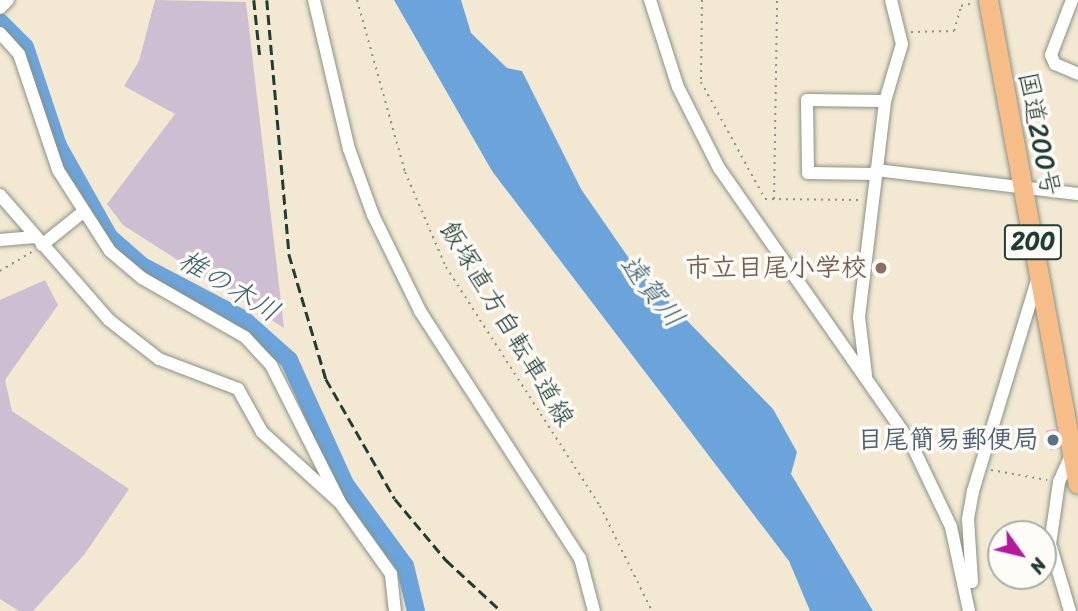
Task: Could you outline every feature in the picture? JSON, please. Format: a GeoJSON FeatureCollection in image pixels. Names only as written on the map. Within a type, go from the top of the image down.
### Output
{"type":"FeatureCollection","features":[{"type":"Feature","properties":{"kind":"highway","name":"国道200号"},"geometry":{"type":"LineString","coordinates":[[988,0],[1072,453],[1068,483]]}},
{"type":"Feature","properties":{"kind":"street"},"geometry":{"type":"LineString","coordinates":[[0,8],[8,0]]}},
{"type":"Feature","properties":{"kind":"street"},"geometry":{"type":"LineString","coordinates":[[314,0],[349,149],[373,215],[420,311],[580,558],[594,611]]}},
{"type":"Feature","properties":{"kind":"street"},"geometry":{"type":"LineString","coordinates":[[650,0],[678,87],[719,168],[866,376],[938,495],[960,556],[969,611]]}},
{"type":"Feature","properties":{"kind":"street"},"geometry":{"type":"LineString","coordinates":[[866,376],[859,329],[886,101],[901,34],[891,0]]}},
{"type":"Feature","properties":{"kind":"street"},"geometry":{"type":"LineString","coordinates":[[1072,0],[1051,55],[1055,64],[1078,74]]}},
{"type":"Feature","properties":{"kind":"street"},"geometry":{"type":"LineString","coordinates":[[0,33],[19,54],[43,135],[83,212],[110,251],[142,278],[260,350],[341,504],[387,566],[395,611]]}},
{"type":"Feature","properties":{"kind":"street"},"geometry":{"type":"LineString","coordinates":[[886,101],[807,100],[808,173],[876,172],[1023,192],[1078,194]]}},
{"type":"Feature","properties":{"kind":"street"},"geometry":{"type":"LineString","coordinates":[[0,195],[38,241],[138,346],[238,390],[262,432],[341,504]]}},
{"type":"Feature","properties":{"kind":"street"},"geometry":{"type":"LineString","coordinates":[[0,240],[38,241],[83,212]]}},
{"type":"Feature","properties":{"kind":"street"},"geometry":{"type":"LineString","coordinates":[[969,611],[968,519],[980,468],[1040,274]]}},
{"type":"Feature","properties":{"kind":"street"},"geometry":{"type":"LineString","coordinates":[[1055,520],[1068,483]]}},
{"type":"Feature","properties":{"kind":"street"},"geometry":{"type":"LineString","coordinates":[[1057,580],[1070,611]]}},
{"type":"Feature","properties":{"kind":"path","name":"飯塚直方自転車道線"},"geometry":{"type":"LineString","coordinates":[[357,0],[401,160],[446,267],[600,506],[652,611]]}},
{"type":"Feature","properties":{"kind":"path"},"geometry":{"type":"LineString","coordinates":[[702,0],[701,82],[765,199],[874,200]]}},
{"type":"Feature","properties":{"kind":"path"},"geometry":{"type":"LineString","coordinates":[[774,200],[777,0]]}},
{"type":"Feature","properties":{"kind":"path"},"geometry":{"type":"LineString","coordinates":[[901,34],[954,31],[961,6],[988,0]]}},
{"type":"Feature","properties":{"kind":"path"},"geometry":{"type":"LineString","coordinates":[[0,271],[38,241]]}},
{"type":"Feature","properties":{"kind":"path"},"geometry":{"type":"LineString","coordinates":[[980,468],[1068,483]]}},
{"type":"Feature","properties":{"kind":"shaded area"},"geometry":{"type":"Polygon","coordinates":[[[155,0],[246,2],[284,328],[123,225],[107,204],[175,114],[124,86],[139,61],[155,0]]]}},
{"type":"Feature","properties":{"kind":"shaded area"},"geometry":{"type":"Polygon","coordinates":[[[45,280],[58,305],[5,380],[12,411],[129,489],[84,555],[33,611],[19,611],[0,599],[0,300],[45,280]]]}},
{"type":"Feature","properties":{"kind":"water","name":"遠賀川"},"geometry":{"type":"Polygon","coordinates":[[[394,0],[461,0],[471,33],[507,68],[522,71],[581,189],[635,267],[773,409],[797,452],[791,474],[873,611],[810,611],[789,561],[492,171],[394,0]]]}},
{"type":"Feature","properties":{"kind":"building","name":"目尾簡易郵便局"},"geometry":{"type":"Polygon","coordinates":[[[1055,429],[1059,449],[1050,450],[1046,431],[1055,429]]]}},
{"type":"Feature","properties":{"kind":"waterway","name":"椎の木川"},"geometry":{"type":"LineString","coordinates":[[0,22],[25,47],[58,146],[109,237],[142,266],[243,319],[289,360],[345,484],[405,566],[416,611]]}},
{"type":"Feature","properties":{"kind":"railway"},"geometry":{"type":"LineString","coordinates":[[254,0],[260,57]]}},
{"type":"Feature","properties":{"kind":"railway"},"geometry":{"type":"LineString","coordinates":[[267,0],[289,254],[326,379],[395,499],[446,560],[501,611]]}},
{"type":"Feature","properties":{"kind":"place","name":"市立目尾小学校"},"geometry":{"type":"Point","coordinates":[881,268]}},
{"type":"Feature","properties":{"kind":"place","name":"目尾簡易郵便局"},"geometry":{"type":"Point","coordinates":[1053,440]}}]}
